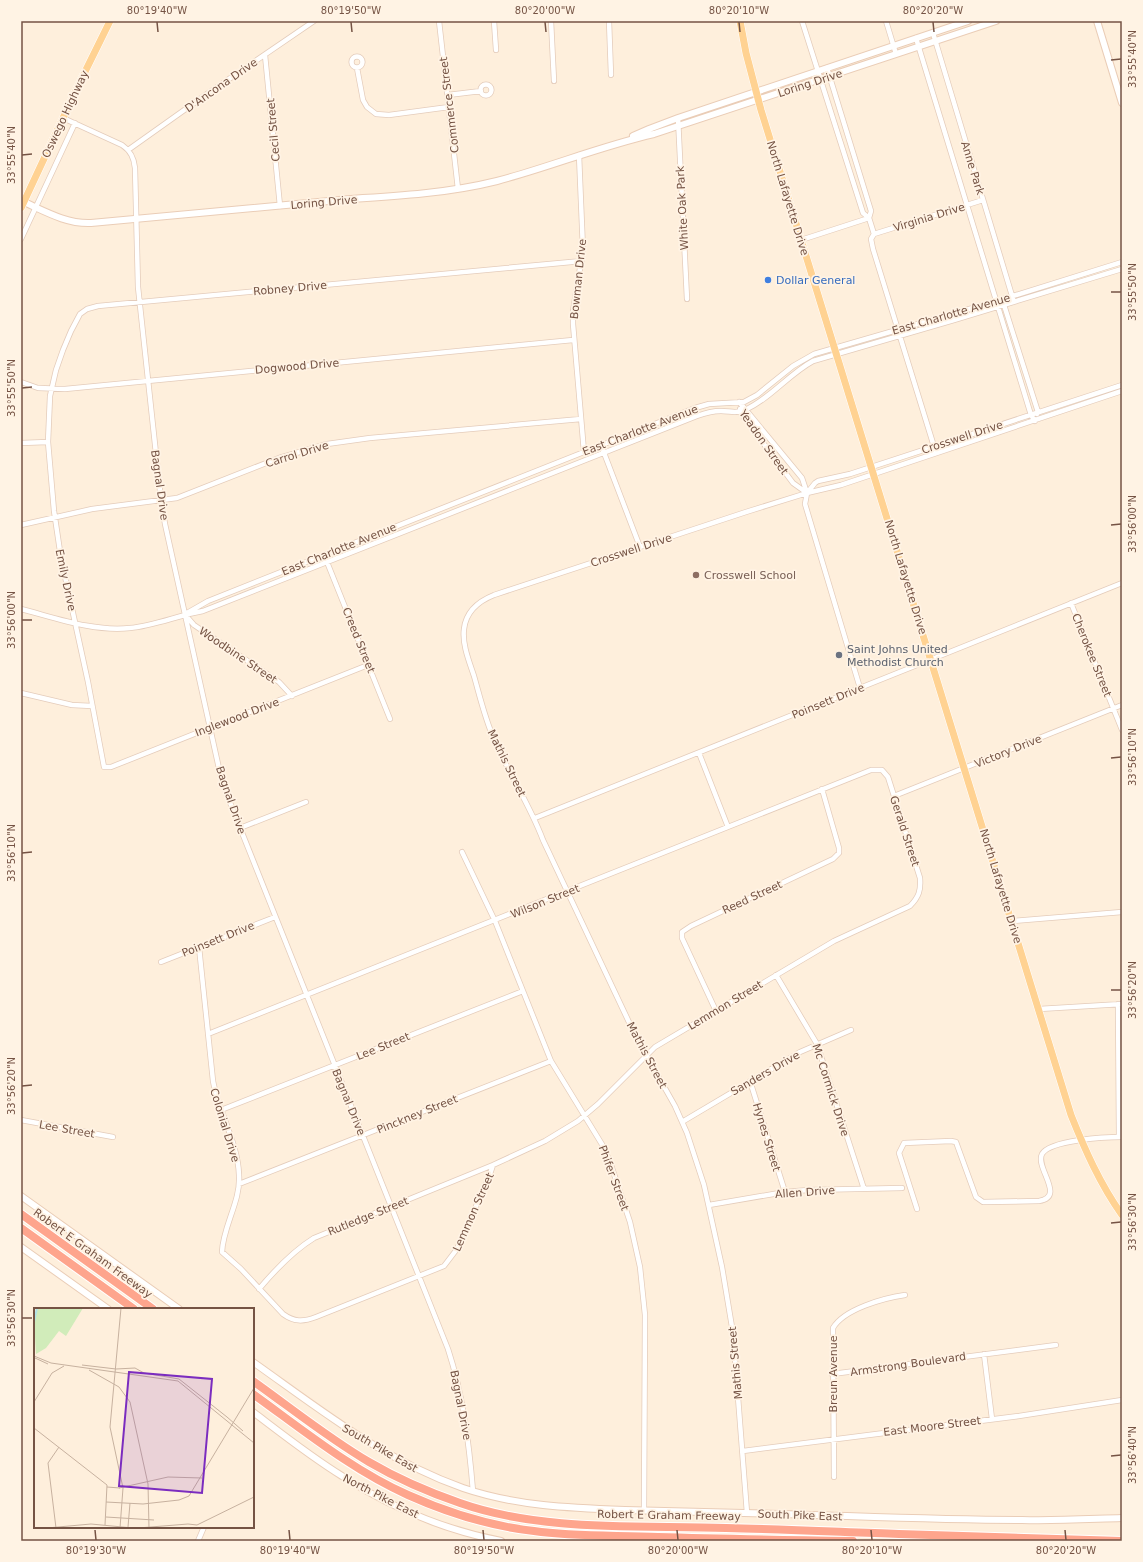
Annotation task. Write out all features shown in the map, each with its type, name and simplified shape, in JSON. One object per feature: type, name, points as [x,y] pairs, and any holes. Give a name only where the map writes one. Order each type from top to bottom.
[{"type":"highway","name":"Robert E Graham Freeway","points":[[21,1214],[152,1308]]},
{"type":"highway","name":"Robert E Graham Freeway","points":[[21,1228],[133,1308]]},
{"type":"highway","name":"Robert E Graham Freeway","points":[[254,1382],[339,1443],[402,1480],[461,1504],[511,1517],[549,1522],[596,1525],[753,1528],[908,1535],[1122,1541]]},
{"type":"highway","name":"Robert E Graham Freeway","points":[[254,1395],[345,1460],[384,1483],[435,1506],[487,1522],[535,1532],[598,1536],[853,1541]]},
{"type":"main road","name":"Oswego Highway","points":[[22,205],[110,21]]},
{"type":"main road","name":"North Lafayette Drive","points":[[740,21],[758,100],[1071,1115],[1100,1182],[1122,1215]]},
{"type":"street","name":"D'Ancona Drive","points":[[128,150],[314,21]]},
{"type":"street","name":"Commerce Street","points":[[439,21],[458,188]]},
{"type":"street","points":[[494,21],[496,50]]},
{"type":"street","points":[[551,21],[554,81]]},
{"type":"street","points":[[609,21],[611,75]]},
{"type":"street","points":[[802,21],[863,213],[869,218],[874,234],[872,236],[871,243],[936,453]]},
{"type":"street","points":[[886,21],[896,54]]},
{"type":"street","name":"Loring Drive","points":[[622,141],[649,128],[968,21]]},
{"type":"street","name":"Loring Drive","points":[[22,205],[36,208],[59,218],[80,224],[391,196],[458,188],[508,178],[622,141],[654,134],[996,21]]},
{"type":"street","points":[[1097,21],[1122,102]]},
{"type":"street","name":"Anne Park","points":[[932,33],[1014,302]]},
{"type":"street","name":"Anne Park","points":[[916,38],[1031,414],[1035,421]]},
{"type":"street","name":"Cecil Street","points":[[265,55],[280,206]]},
{"type":"street","points":[[357,68],[363,100],[367,108],[376,114],[389,115],[449,107]]},
{"type":"street","points":[[827,68],[871,211],[869,218]]},
{"type":"street","points":[[448,96],[481,91]]},
{"type":"street","points":[[63,118],[122,145],[128,150]]},
{"type":"street","name":"White Oak Park","points":[[678,118],[687,299]]},
{"type":"street","name":"Oswego Highway","points":[[21,239],[75,123]]},
{"type":"street","name":"Bagnal Drive","points":[[128,150],[134,158],[135,168],[137,272],[147,380],[161,500],[223,785],[419,1277],[444,1336],[456,1375],[465,1421],[473,1491]]},
{"type":"street","name":"Bowman Drive","points":[[579,155],[583,237],[582,261],[573,311],[573,340],[584,452]]},
{"type":"street","name":"Virginia Drive","points":[[874,234],[983,200]]},
{"type":"street","points":[[801,240],[869,218]]},
{"type":"street","name":"Robney Drive","points":[[51,389],[71,330],[80,314],[87,309],[140,302],[582,261]]},
{"type":"street","name":"East Charlotte Avenue","points":[[21,609],[75,623],[102,628],[128,628],[152,624],[185,614],[209,609],[704,413],[719,411],[740,412],[746,410],[806,365],[836,351],[898,330],[1122,262]]},
{"type":"street","name":"East Charlotte Avenue","points":[[185,614],[208,601],[702,405],[744,402],[757,395],[801,360],[814,354],[836,351],[900,336],[1122,269]]},
{"type":"street","points":[[997,301],[1004,305],[1038,412],[1035,421]]},
{"type":"street","name":"Dogwood Drive","points":[[21,382],[38,388],[51,389],[573,340]]},
{"type":"street","name":"Crosswell Drive","points":[[466,621],[474,607],[484,599],[807,493],[840,485],[873,470],[934,446],[1122,385]]},
{"type":"street","name":"Emily Drive","points":[[51,389],[48,442],[55,517],[61,558],[103,764],[106,768]]},
{"type":"street","name":"Crosswell Drive","points":[[807,493],[815,483],[873,470],[936,453],[1122,391]]},
{"type":"street","name":"Yeadon Street","points":[[739,402],[802,478],[807,493],[805,504],[860,688]]},
{"type":"street","name":"Yeadon Street","points":[[739,402],[740,412],[793,482],[807,493]]},
{"type":"street","name":"Carrol Drive","points":[[21,526],[92,509],[177,498],[279,458],[327,444],[581,419]]},
{"type":"street","points":[[21,443],[48,442]]},
{"type":"street","points":[[601,445],[640,547]]},
{"type":"street","name":"Creed Street","points":[[327,562],[390,719]]},
{"type":"street","name":"Poinsett Drive","points":[[535,818],[1122,583]]},
{"type":"street","name":"Cherokee Street","points":[[1071,604],[1122,730]]},
{"type":"street","name":"Woodbine Street","points":[[185,614],[194,625],[279,682],[292,696]]},
{"type":"street","name":"Mathis Street","points":[[466,621],[464,635],[466,650],[488,725],[517,787],[535,818],[543,840],[636,1037],[682,1122],[694,1152],[709,1205],[734,1333],[747,1513]]},
{"type":"street","name":"Inglewood Drive","points":[[106,768],[368,665]]},
{"type":"street","points":[[21,693],[72,705],[92,706]]},
{"type":"street","name":"Victory Drive","points":[[894,796],[1122,706]]},
{"type":"street","points":[[699,753],[728,827]]},
{"type":"street","name":"Wilson Street","points":[[208,1034],[495,921],[822,789],[871,770],[882,770]]},
{"type":"street","name":"Gerald Street","points":[[882,770],[888,777],[920,878],[920,894]]},
{"type":"street","name":"Reed Street","points":[[716,1011],[682,938],[682,932],[691,926],[833,859],[837,855],[840,848],[822,789]]},
{"type":"street","points":[[240,828],[306,802]]},
{"type":"street","name":"Phifer Street","points":[[462,852],[495,921],[551,1061],[599,1138],[611,1164],[630,1222],[640,1267],[644,1298],[644,1510]]},
{"type":"street","name":"Lemmon Street","points":[[222,1252],[241,1269],[259,1290],[288,1317],[302,1321],[316,1318],[444,1266],[455,1253],[489,1178],[493,1165],[559,1133],[584,1116],[654,1047],[841,937],[910,906],[920,894]]},
{"type":"street","points":[[1012,921],[1122,912]]},
{"type":"street","name":"Poinsett Drive","points":[[162,962],[275,917]]},
{"type":"street","name":"Colonial Drive","points":[[199,948],[213,1081],[232,1141],[239,1171],[239,1184],[222,1252]]},
{"type":"street","name":"Mc Cormick Drive","points":[[776,975],[817,1044],[864,1189]]},
{"type":"street","name":"Lee Street","points":[[221,1110],[523,991]]},
{"type":"street","points":[[916,1209],[899,1153],[904,1143],[956,1142],[976,1197],[983,1202],[1039,1202],[1049,1197],[1051,1190],[1041,1161],[1042,1155],[1046,1150],[1056,1145],[1081,1140],[1121,1137],[1120,1004],[1039,1009]]},
{"type":"street","name":"Sanders Drive","points":[[682,1122],[817,1044],[852,1030]]},
{"type":"street","name":"Pinckney Street","points":[[239,1184],[551,1061]]},
{"type":"street","name":"Hynes Street","points":[[750,1082],[784,1192]]},
{"type":"street","name":"Lee Street","points":[[21,1120],[113,1137]]},
{"type":"street","name":"Rutledge Street","points":[[259,1290],[269,1277],[288,1258],[299,1248],[314,1238],[493,1165]]},
{"type":"street","name":"Allen Drive","points":[[709,1205],[784,1192],[823,1189],[902,1188]]},
{"type":"street","points":[[21,1196],[178,1308]]},
{"type":"street","points":[[21,1247],[107,1308]]},
{"type":"street","name":"Breun Avenue","points":[[834,1477],[832,1331],[839,1320],[874,1303],[886,1299],[905,1296]]},
{"type":"street","name":"Armstrong Boulevard","points":[[832,1374],[1056,1345]]},
{"type":"street","points":[[984,1354],[992,1419]]},
{"type":"street","name":"South Pike East","points":[[254,1363],[342,1426],[380,1450],[421,1472],[473,1491],[494,1497],[535,1505],[594,1509],[1024,1520],[1122,1518]]},
{"type":"street","name":"East Moore Street","points":[[743,1451],[992,1419],[1122,1400]]},
{"type":"street","name":"North Pike East","points":[[254,1413],[332,1470],[377,1496],[437,1523],[470,1534],[501,1541]]},
{"type":"street","points":[[198,1541],[204,1528]]},
{"type":"place","name":"Dollar General","points":[[768,280]]},
{"type":"place","name":"Crosswell School","points":[[696,575]]},
{"type":"place","name":"Saint Johns United Methodist Church","points":[[839,655]]}]
